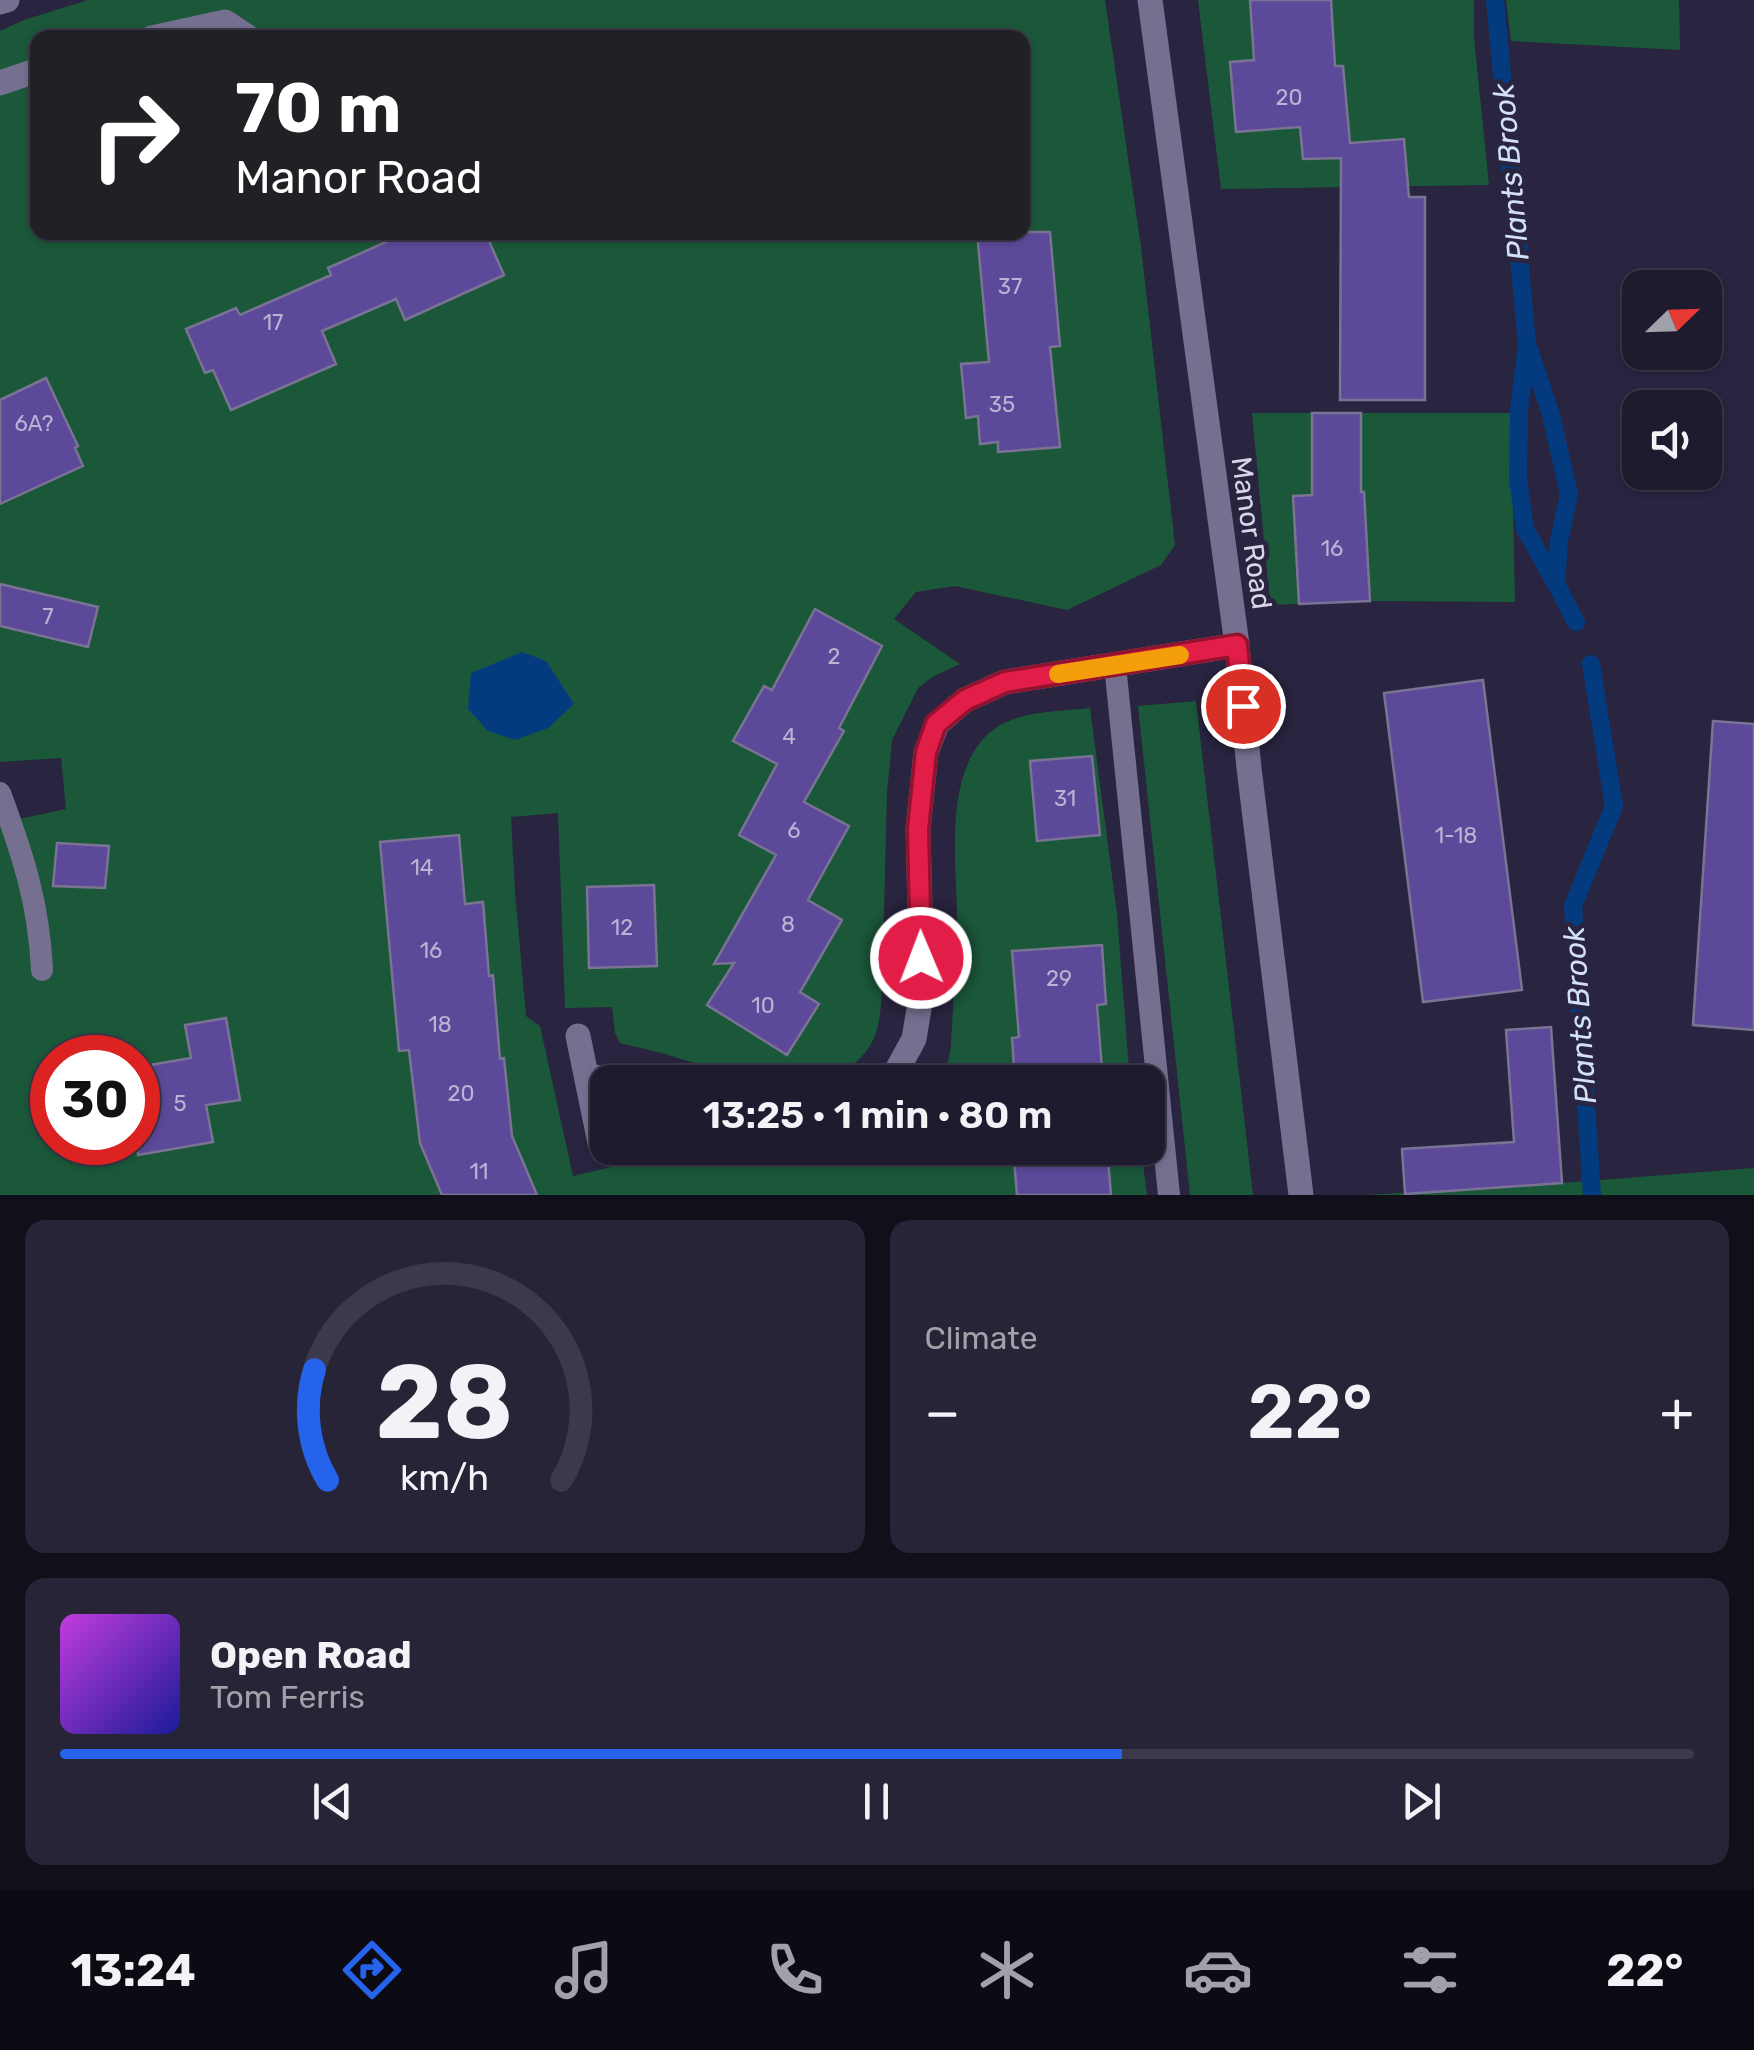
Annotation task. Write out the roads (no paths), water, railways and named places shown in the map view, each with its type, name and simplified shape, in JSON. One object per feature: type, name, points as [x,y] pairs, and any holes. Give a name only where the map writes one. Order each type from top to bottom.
[{"type":"street","points":[[0,2],[8,0]]},
{"type":"street","name":"Manor Road","points":[[1150,0],[1237,645],[1300,1195]]},
{"type":"street","points":[[188,30],[225,22],[237,30]]},
{"type":"street","points":[[0,83],[30,73]]},
{"type":"street","points":[[900,1065],[914,1039],[922,991],[918,829],[926,752],[936,724],[965,700],[1005,682],[1237,645]]},
{"type":"street","points":[[578,1036],[590,1094]]},
{"type":"street","points":[[586,1075],[590,1076]]},
{"type":"lane","points":[[1115,665],[1169,1195]]},
{"type":"lane","points":[[0,793],[23,854],[40,929],[42,970]]},
{"type":"water","points":[[522,652],[546,661],[574,704],[548,728],[515,740],[488,731],[468,709],[471,673]]},
{"type":"waterway","name":"Plants Brook","points":[[1495,0],[1527,344],[1519,409],[1518,480],[1525,529],[1556,584]]},
{"type":"waterway","name":"Plants Brook","points":[[1529,349],[1551,415],[1569,494],[1559,541],[1556,584],[1576,622]]},
{"type":"waterway","name":"Plants Brook","points":[[1591,664],[1614,806],[1573,906],[1592,1195]]}]
